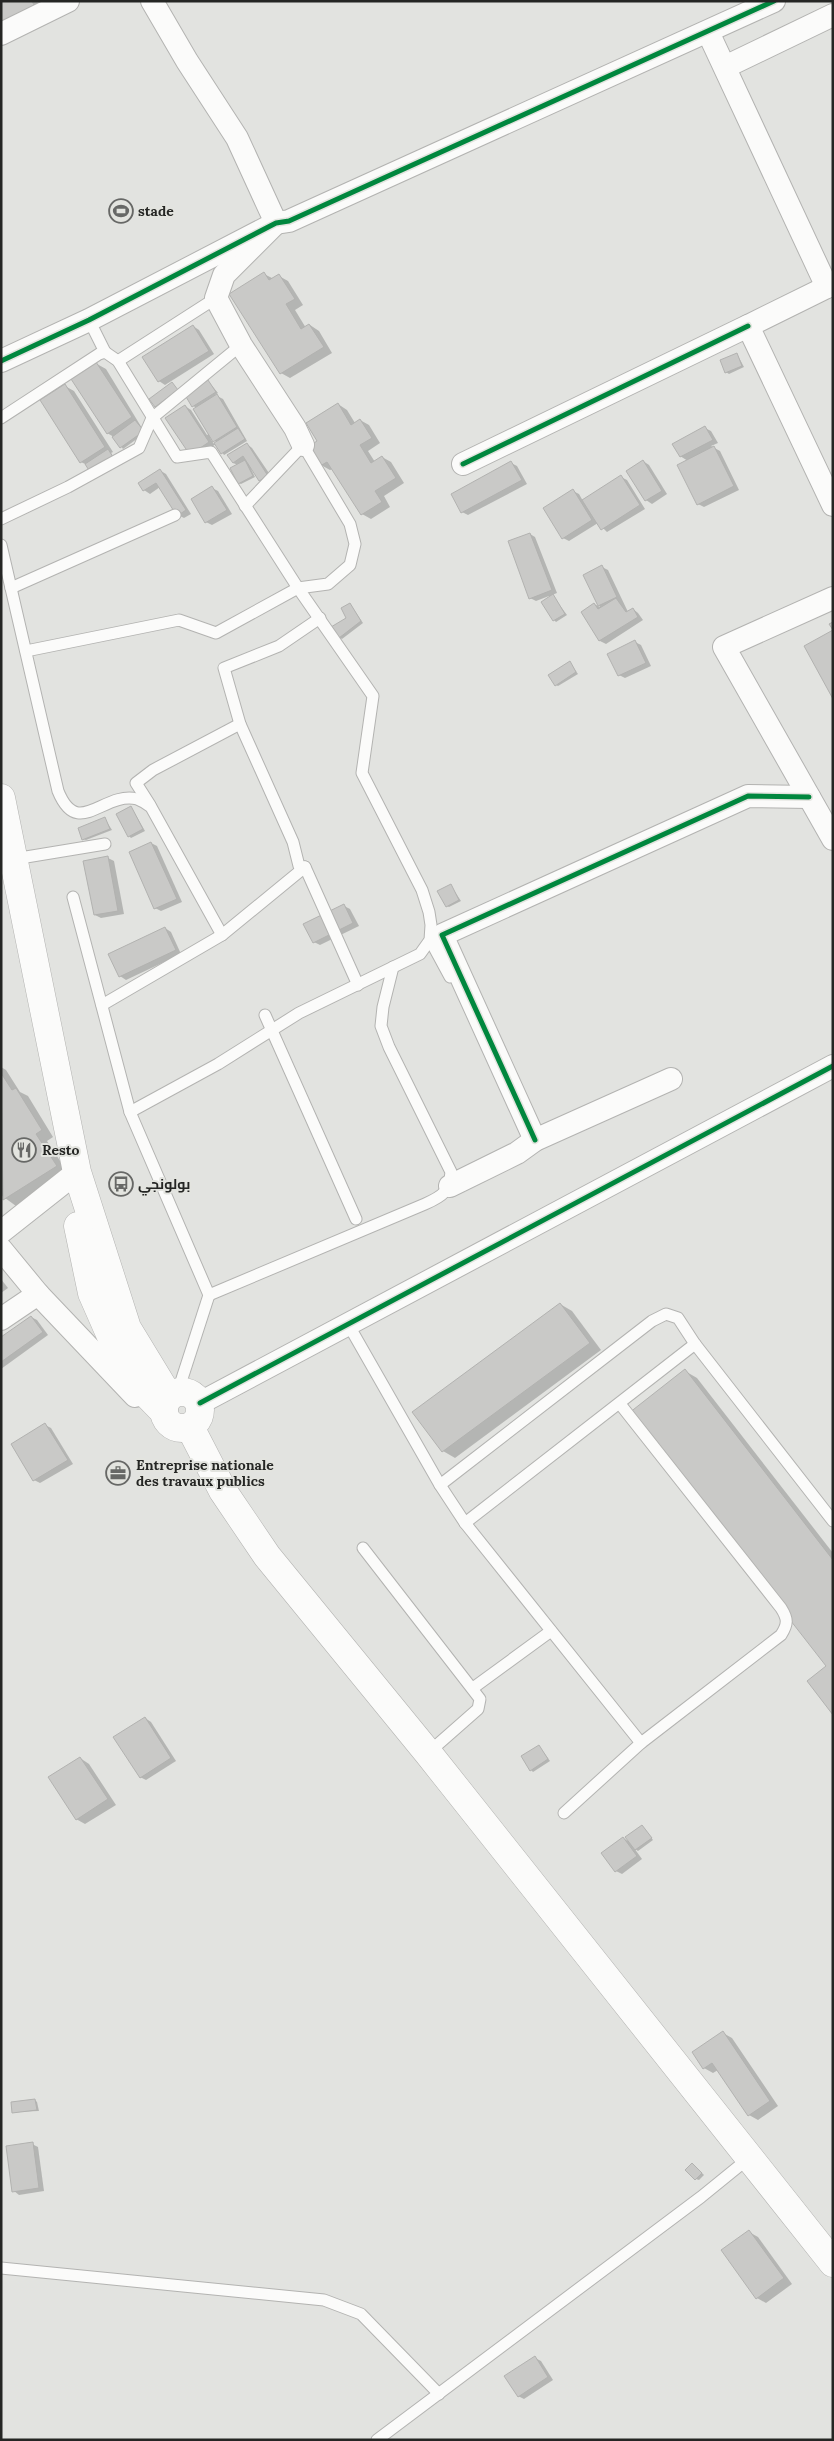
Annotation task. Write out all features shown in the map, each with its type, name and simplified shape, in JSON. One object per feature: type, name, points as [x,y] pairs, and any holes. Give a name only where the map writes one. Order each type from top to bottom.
[{"type":"main road","points":[[1,798],[76,1172],[128,1328],[178,1409],[223,1491],[267,1556],[428,1753],[833,2263]]},
{"type":"street","points":[[1,34],[68,1]]},
{"type":"street","points":[[152,1],[187,61],[236,138],[276,223]]},
{"type":"street","points":[[1,361],[89,320],[276,223],[288,222],[774,1]]},
{"type":"street","points":[[725,67],[833,16]]},
{"type":"street","points":[[463,464],[830,286],[708,32]]},
{"type":"street","points":[[276,223],[224,275],[216,298],[241,345],[295,428],[303,445]]},
{"type":"street","points":[[748,326],[833,505]]},
{"type":"street","points":[[833,598],[724,647],[833,838]]},
{"type":"street","points":[[535,1140],[442,935],[748,796],[809,797]]},
{"type":"street","points":[[1,1249],[38,1294],[129,1392],[178,1409],[348,1324],[833,1066]]},
{"type":"street","points":[[450,1186],[517,1153],[535,1140],[671,1079]]},
{"type":"street","points":[[1,1232],[76,1172]]},
{"type":"street","points":[[1,1320],[38,1294]]},
{"type":"lane","points":[[118,361],[216,298]]},
{"type":"lane","points":[[89,320],[105,352],[118,361],[177,457],[210,452],[298,588],[374,696],[362,773],[422,890],[432,925],[430,940],[420,954],[299,1013],[218,1064],[130,1112]]},
{"type":"lane","points":[[1,519],[68,487],[139,448],[152,418],[241,345]]},
{"type":"lane","points":[[1,418],[99,354],[105,352]]},
{"type":"lane","points":[[26,651],[179,620],[216,634],[298,588],[328,584],[350,565],[355,544],[350,524],[303,445],[245,506]]},
{"type":"lane","points":[[11,588],[175,515]]},
{"type":"lane","points":[[1,545],[58,791],[64,804],[72,812],[81,814],[118,799],[137,799],[151,807]]},
{"type":"lane","points":[[305,867],[299,866],[293,842],[240,724],[224,668],[279,646],[320,618]]},
{"type":"lane","points":[[222,935],[136,783],[153,770],[240,724]]},
{"type":"lane","points":[[14,859],[106,844]]},
{"type":"lane","points":[[102,1005],[222,935],[305,867]]},
{"type":"lane","points":[[305,867],[358,985]]},
{"type":"lane","points":[[73,897],[130,1112],[209,1294],[178,1409]]},
{"type":"lane","points":[[430,940],[535,1140]]},
{"type":"lane","points":[[209,1294],[425,1204],[440,1197],[450,1186],[451,1172],[389,1047],[381,1026],[383,1007],[393,967]]},
{"type":"lane","points":[[265,1015],[356,1219]]},
{"type":"lane","points":[[440,1486],[652,1321],[666,1314],[678,1318],[695,1344],[833,1521]]},
{"type":"lane","points":[[348,1324],[440,1486],[465,1523],[641,1742]]},
{"type":"lane","points":[[465,1523],[695,1344]]},
{"type":"lane","points":[[564,1813],[641,1742],[781,1636],[788,1626],[787,1617],[781,1608],[620,1404]]},
{"type":"lane","points":[[363,1548],[480,1699],[478,1709],[428,1753]]},
{"type":"lane","points":[[473,1688],[552,1631]]},
{"type":"lane","points":[[377,2440],[701,2197],[750,2157]]},
{"type":"lane","points":[[1,2268],[324,2300],[361,2314],[439,2394]]},
{"type":"building","points":[[1,1],[32,1],[35,7],[1,24]]},
{"type":"building","points":[[264,272],[269,280],[279,274],[295,299],[286,304],[301,329],[309,324],[324,347],[280,374],[229,294]]},
{"type":"building","points":[[193,325],[209,351],[158,382],[142,357]]},
{"type":"building","points":[[737,353],[742,366],[725,373],[720,360]]},
{"type":"building","points":[[96,362],[132,417],[107,434],[71,379]]},
{"type":"building","points":[[208,380],[216,392],[192,407],[185,395]]},
{"type":"building","points":[[172,382],[178,390],[155,407],[149,399]]},
{"type":"building","points":[[65,384],[105,447],[80,463],[40,400]]},
{"type":"building","points":[[217,394],[237,427],[213,442],[193,409]]},
{"type":"building","points":[[338,403],[351,425],[360,419],[372,438],[360,445],[371,463],[382,456],[396,478],[375,491],[382,502],[361,515],[327,462],[320,466],[308,447],[317,441],[306,423]]},
{"type":"building","points":[[185,405],[209,442],[190,455],[165,418]]},
{"type":"building","points":[[135,420],[144,431],[120,448],[112,437]]},
{"type":"building","points":[[705,426],[713,440],[680,457],[672,444]]},
{"type":"building","points":[[238,428],[245,439],[221,454],[214,443]]},
{"type":"building","points":[[247,443],[268,476],[259,481],[243,456],[233,463],[227,455]]},
{"type":"building","points":[[714,446],[734,486],[697,505],[677,465]]},
{"type":"building","points":[[108,449],[113,457],[90,472],[85,464]]},
{"type":"building","points":[[245,460],[253,476],[238,484],[230,468]]},
{"type":"building","points":[[643,460],[662,491],[645,501],[626,471]]},
{"type":"building","points":[[511,461],[522,480],[461,513],[451,494]]},
{"type":"building","points":[[160,469],[186,510],[177,516],[156,483],[143,491],[138,483]]},
{"type":"building","points":[[621,475],[640,505],[601,530],[582,500]]},
{"type":"building","points":[[212,486],[227,510],[205,523],[191,499]]},
{"type":"building","points":[[573,489],[592,520],[562,539],[543,508]]},
{"type":"building","points":[[530,533],[552,590],[529,599],[508,541]]},
{"type":"building","points":[[602,565],[617,597],[598,606],[583,575]]},
{"type":"building","points":[[553,594],[565,614],[553,621],[541,602]]},
{"type":"building","points":[[616,598],[626,612],[633,608],[638,617],[599,641],[581,612],[594,603],[598,609]]},
{"type":"building","points":[[350,603],[361,621],[339,638],[331,627],[346,618],[341,608]]},
{"type":"building","points":[[833,622],[833,630],[829,624]]},
{"type":"building","points":[[833,630],[833,699],[804,646]]},
{"type":"building","points":[[635,640],[646,663],[618,676],[607,654]]},
{"type":"building","points":[[570,661],[576,672],[555,686],[548,675]]},
{"type":"building","points":[[131,806],[143,829],[128,837],[116,814]]},
{"type":"building","points":[[105,817],[110,829],[82,840],[78,828]]},
{"type":"building","points":[[151,842],[177,899],[154,909],[129,852]]},
{"type":"building","points":[[108,856],[118,911],[94,915],[83,861]]},
{"type":"building","points":[[451,884],[459,900],[446,907],[437,891]]},
{"type":"building","points":[[344,904],[353,923],[313,943],[303,924]]},
{"type":"building","points":[[165,927],[176,950],[119,977],[108,954]]},
{"type":"building","name":"Resto","points":[[1,1073],[12,1090],[16,1088],[42,1130],[36,1134],[57,1166],[3,1200]]},
{"type":"building","points":[[560,1303],[590,1343],[442,1452],[412,1412]]},
{"type":"building","points":[[31,1316],[43,1332],[1,1362],[1,1337]]},
{"type":"building","points":[[685,1369],[833,1560],[833,1715],[807,1681],[826,1666],[629,1413]]},
{"type":"building","points":[[45,1423],[68,1460],[33,1481],[11,1444]]},
{"type":"building","points":[[145,1717],[171,1758],[140,1778],[113,1737]]},
{"type":"building","points":[[539,1745],[548,1759],[530,1771],[521,1756]]},
{"type":"building","points":[[80,1757],[108,1799],[76,1820],[48,1777]]},
{"type":"building","points":[[642,1825],[652,1838],[635,1850],[625,1837]]},
{"type":"building","points":[[623,1837],[637,1856],[615,1872],[601,1853]]},
{"type":"building","points":[[723,2031],[770,2101],[748,2116],[712,2063],[703,2069],[692,2052]]},
{"type":"building","points":[[35,2099],[37,2110],[12,2113],[11,2102]]},
{"type":"building","points":[[33,2142],[39,2188],[12,2192],[6,2146]]},
{"type":"building","points":[[692,2163],[702,2173],[695,2180],[685,2170]]},
{"type":"building","points":[[749,2230],[784,2278],[756,2299],[721,2250]]},
{"type":"building","points":[[535,2356],[548,2377],[518,2397],[504,2376]]},
{"type":"cycle path","points":[[1,361],[89,320],[276,223],[289,221],[774,1]]},
{"type":"cycle path","points":[[463,464],[748,326]]},
{"type":"cycle path","points":[[535,1140],[442,935],[748,796],[809,797]]},
{"type":"cycle path","points":[[200,1403],[833,1066]]},
{"type":"place","name":"stade","points":[[121,211]]},
{"type":"place","name":"Resto","points":[[24,1150]]},
{"type":"place","name":"بولونجي","points":[[121,1184]]},
{"type":"place","name":"Entreprise nationale des travaux publics","points":[[118,1473]]}]
